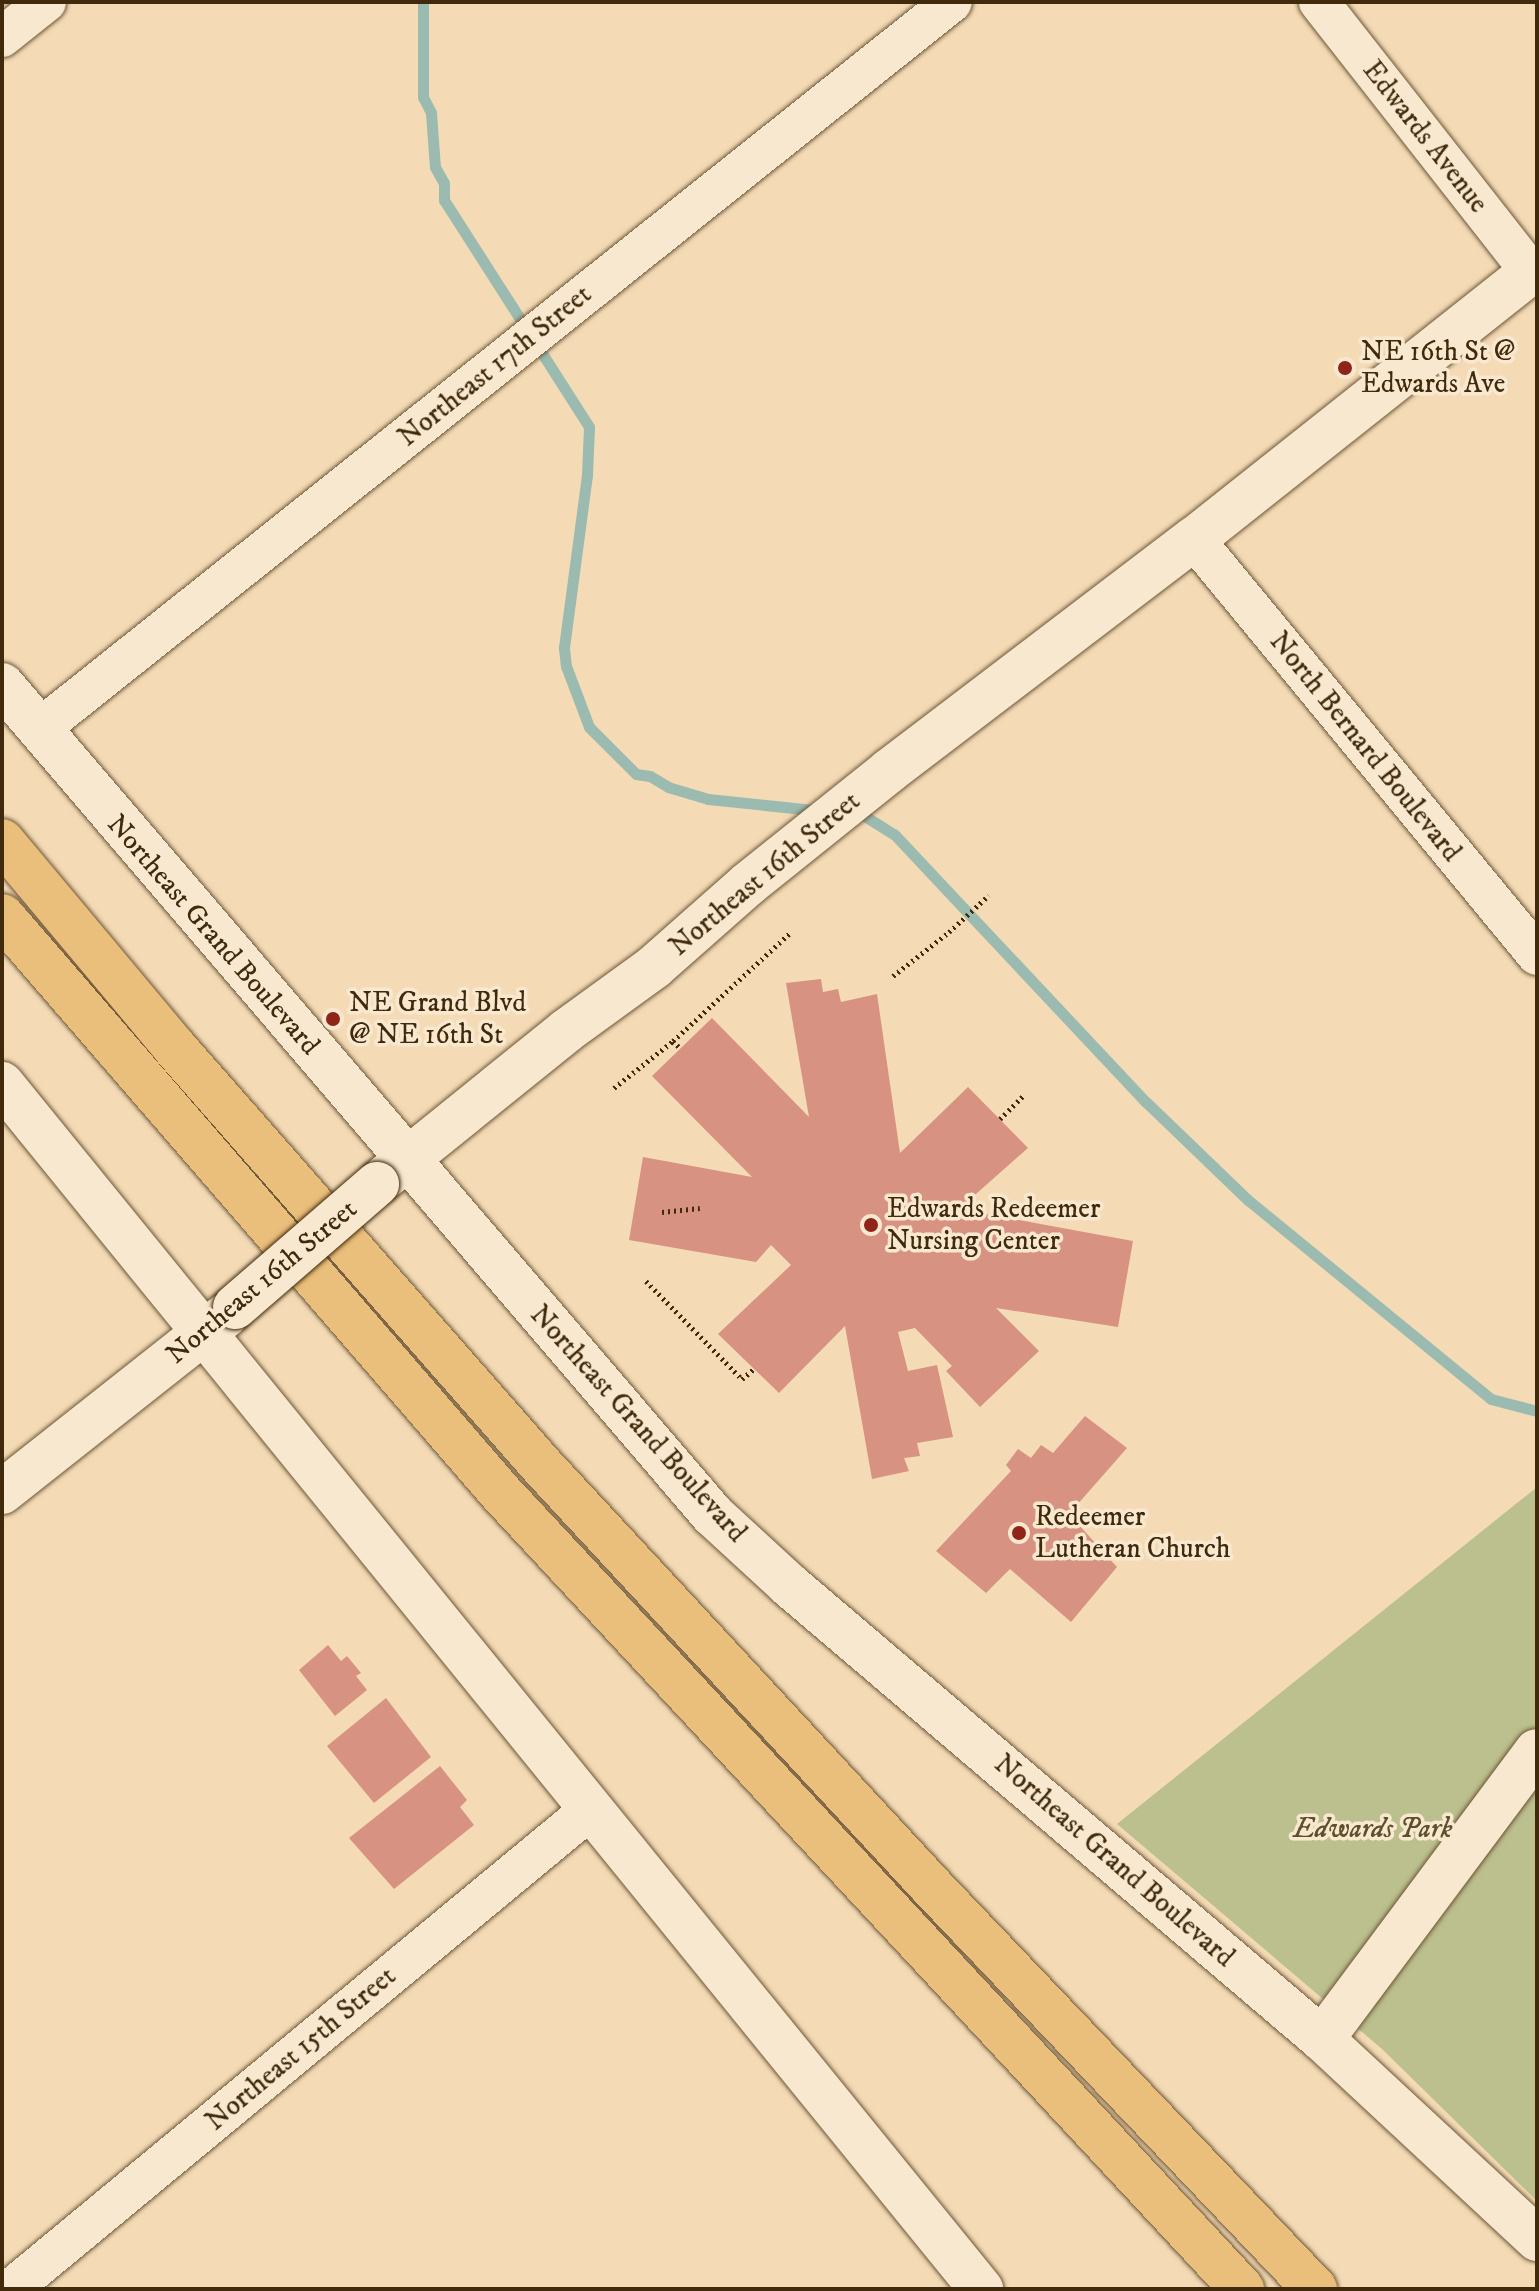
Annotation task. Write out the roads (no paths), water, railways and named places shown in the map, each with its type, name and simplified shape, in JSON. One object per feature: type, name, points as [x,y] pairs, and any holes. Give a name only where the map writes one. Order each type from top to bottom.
[{"type":"highway","points":[[2,841],[175,1048],[542,1466],[931,1886],[1315,2289]]},
{"type":"highway","points":[[2,916],[501,1493],[1242,2289]]},
{"type":"main road","name":"Northeast 16th Street","points":[[2,1492],[220,1320],[392,1172],[566,1031],[654,967],[748,884],[889,771],[1194,539],[1534,270]]},
{"type":"main road","name":"Northeast Grand Boulevard","points":[[2,685],[392,1172],[713,1515],[810,1603],[1322,2039],[1537,2239]]},
{"type":"main road","points":[[2,1084],[220,1320],[591,1809],[981,2289]]},
{"type":"main road","points":[[1322,2039],[1537,1751]]},
{"type":"street","points":[[2,37],[46,2]]},
{"type":"street","name":"Northeast 17th Street","points":[[38,730],[952,2]]},
{"type":"street","name":"Edwards Avenue","points":[[1319,2],[1534,270]]},
{"type":"street","name":"North Bernard Boulevard","points":[[1194,539],[1537,954]]},
{"type":"street","name":"Northeast 15th Street","points":[[11,2289],[591,1809]]},
{"type":"waterway","points":[[423,2],[423,97],[431,113],[435,167],[444,183],[444,200],[589,427],[587,475],[564,648],[566,666],[589,727],[636,774],[650,776],[668,787],[708,799],[822,811]]},
{"type":"waterway","points":[[855,814],[863,815],[894,834],[1146,1102],[1248,1200],[1491,1399],[1537,1411]]},
{"type":"place","name":"NE 16th St @ Edwards Ave","points":[[1345,368]]},
{"type":"place","name":"NE Grand Blvd @ NE 16th St","points":[[333,1019]]},
{"type":"place","name":"Edwards Redeemer Nursing Center","points":[[871,1225]]},
{"type":"place","name":"Redeemer Lutheran Church","points":[[1019,1533]]},
{"type":"park label","name":"Edwards Park","points":[[1373,1829]]}]
